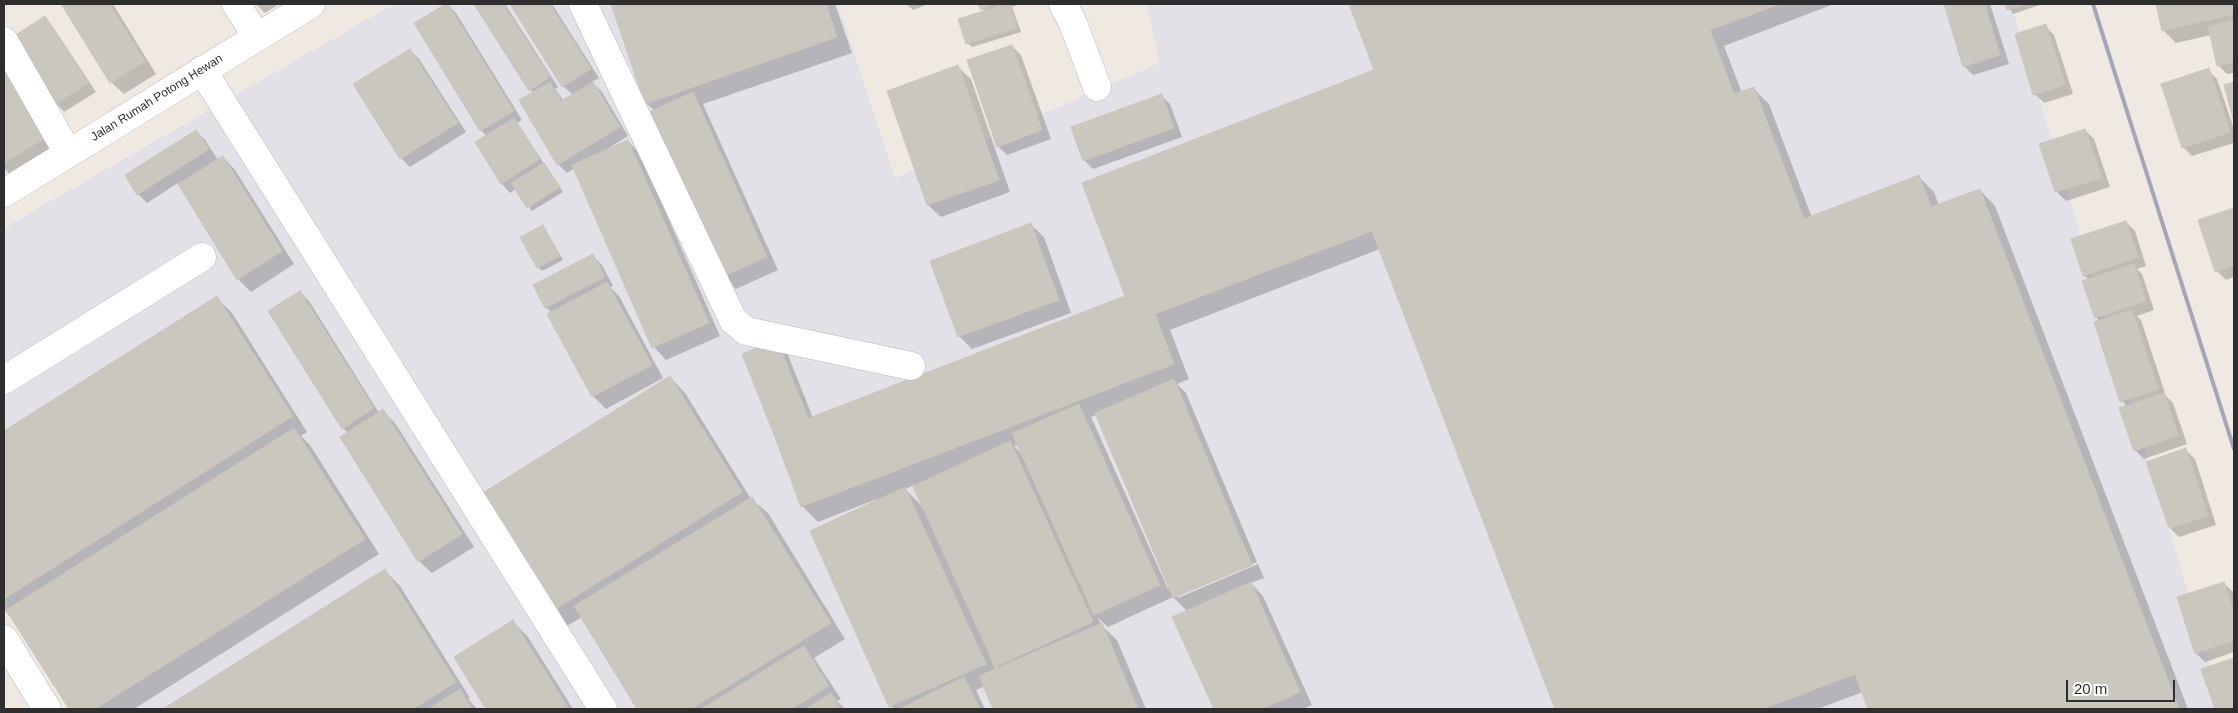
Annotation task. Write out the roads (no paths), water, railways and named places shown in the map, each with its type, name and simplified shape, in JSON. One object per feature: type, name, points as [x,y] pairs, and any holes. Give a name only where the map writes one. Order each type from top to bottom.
[{"type":"street","points":[[236,4],[256,37]]},
{"type":"street","name":"Jalan Rumah Potong Hewan","points":[[4,193],[311,4]]},
{"type":"street","points":[[583,4],[733,320],[746,331],[911,366]]},
{"type":"street","points":[[1063,4],[1073,23],[1097,87]]},
{"type":"street","points":[[4,41],[68,153]]},
{"type":"street","points":[[202,70],[603,709]]},
{"type":"street","points":[[4,380],[202,257]]},
{"type":"street","points":[[4,639],[47,709]]},
{"type":"railway","points":[[2093,4],[2234,449]]}]
